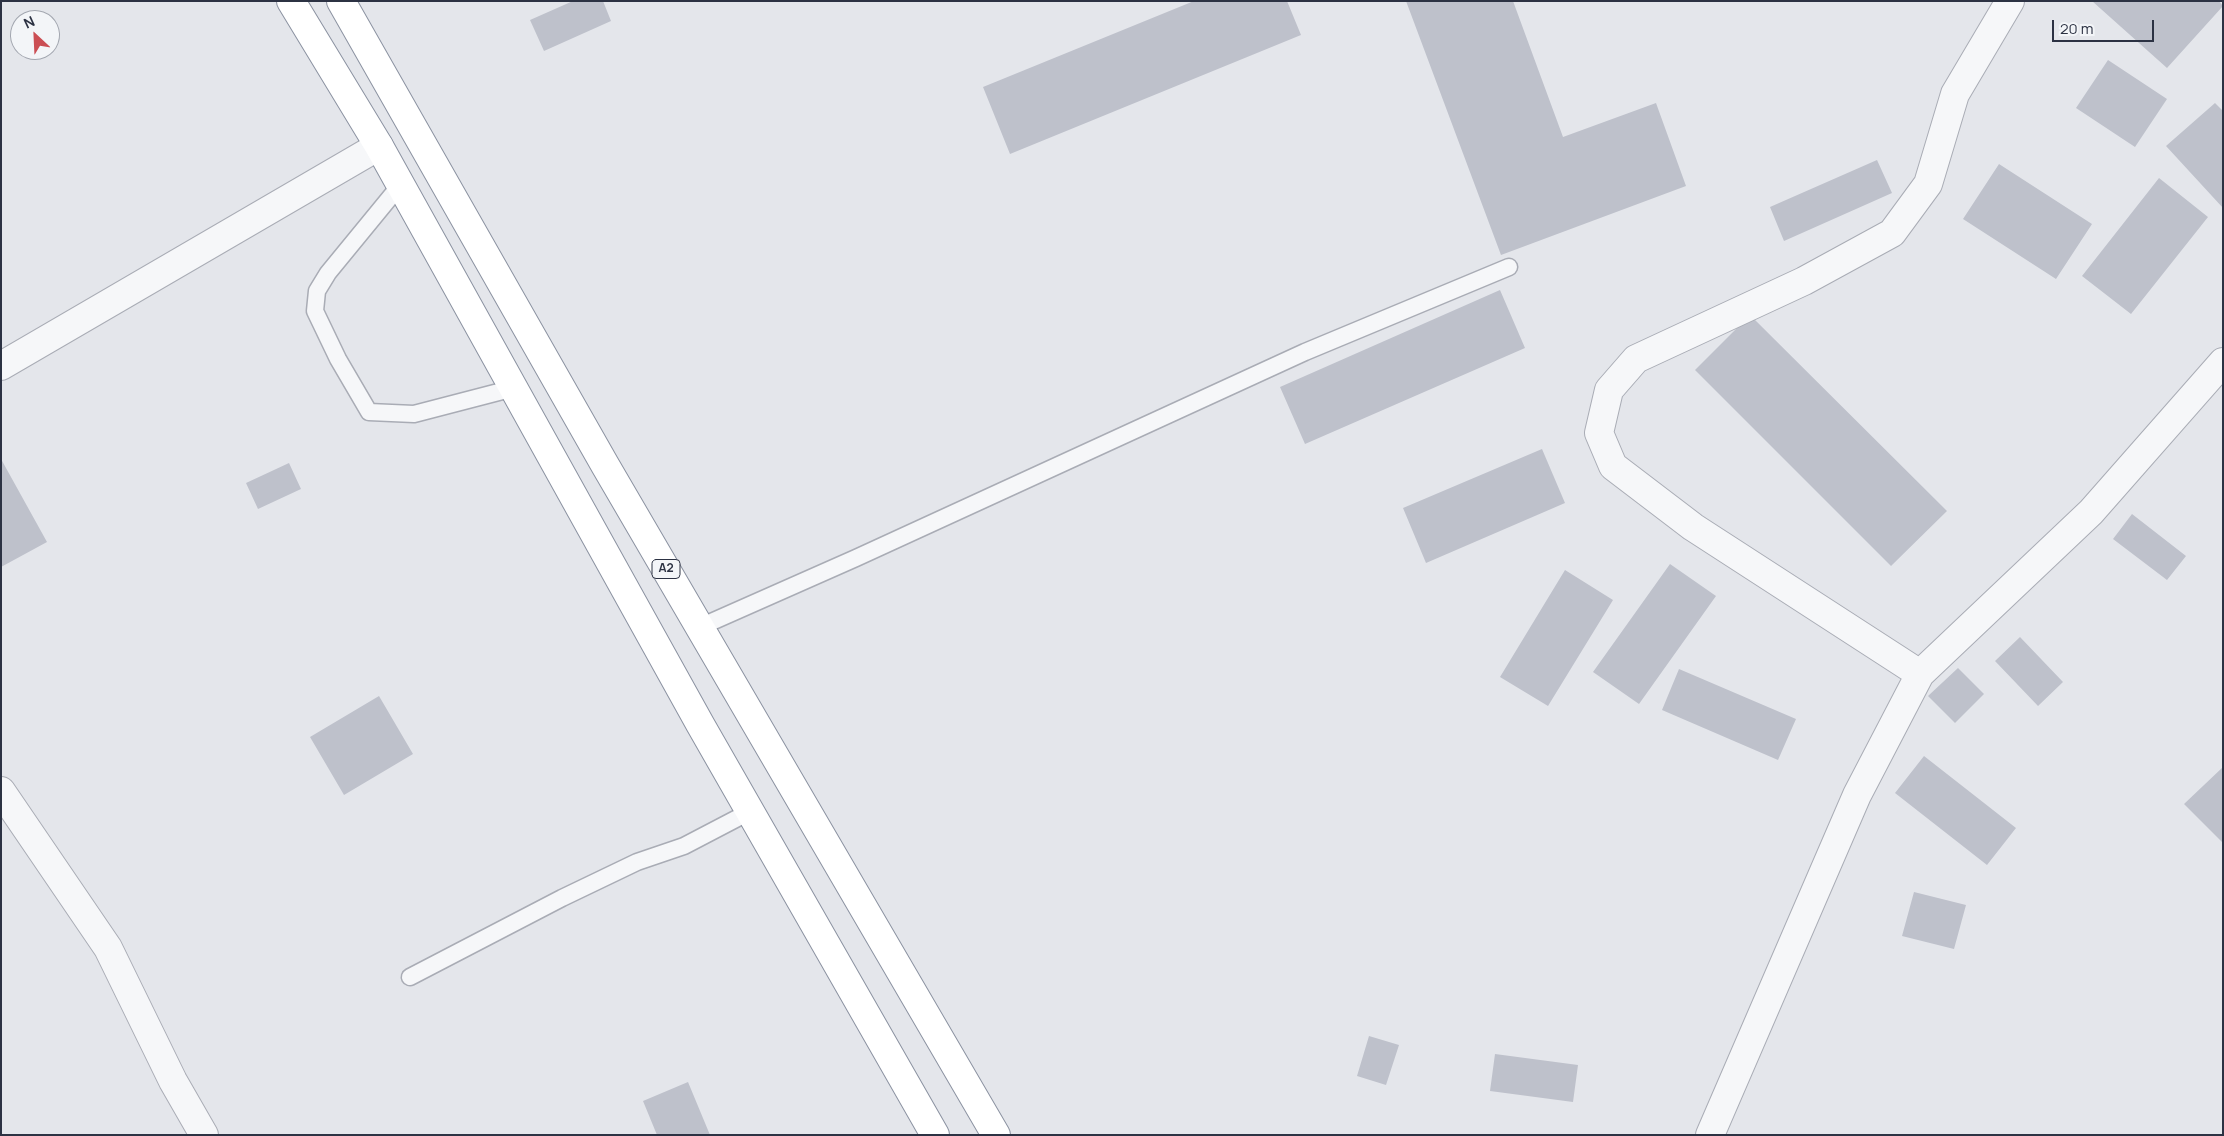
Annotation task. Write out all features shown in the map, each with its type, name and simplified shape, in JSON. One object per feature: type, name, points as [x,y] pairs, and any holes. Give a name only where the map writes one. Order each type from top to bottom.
[{"type":"highway","points":[[291,1],[401,184],[751,811],[935,1135]]},
{"type":"highway","name":"A2","points":[[341,1],[600,456],[996,1135]]},
{"type":"street","points":[[1920,674],[1693,527],[1613,466],[1599,433],[1609,390],[1636,359],[1804,281],[1892,233],[1928,184],[1955,94],[2010,1]]},
{"type":"street","points":[[1,366],[379,146]]},
{"type":"street","points":[[1710,1135],[1857,795],[1920,674],[2091,512],[2223,362]]},
{"type":"street","points":[[1,791],[108,948],[173,1081],[204,1135]]},
{"type":"lane","points":[[401,184],[328,273],[317,291],[315,311],[338,359],[369,412],[414,414],[514,388]]},
{"type":"lane","points":[[700,627],[856,558],[1305,352],[1509,267]]},
{"type":"lane","points":[[410,977],[562,898],[637,862],[684,846],[751,811]]},
{"type":"building","points":[[573,1],[603,1],[611,21],[544,51],[530,20]]},
{"type":"building","points":[[1194,1],[1287,1],[1301,35],[1010,154],[983,87]]},
{"type":"building","points":[[1406,1],[1513,1],[1563,137],[1656,103],[1686,186],[1501,255]]},
{"type":"building","points":[[2092,1],[2219,1],[2223,6],[2167,68]]},
{"type":"building","points":[[2108,60],[2167,99],[2135,147],[2076,108]]},
{"type":"building","points":[[2215,103],[2223,111],[2223,208],[2166,146]]},
{"type":"building","points":[[1877,160],[1892,193],[1784,241],[1770,207]]},
{"type":"building","points":[[1999,164],[2092,224],[2056,279],[1963,219]]},
{"type":"building","points":[[2159,178],[2208,217],[2131,314],[2082,276]]},
{"type":"building","points":[[1500,290],[1525,348],[1305,444],[1280,387]]},
{"type":"building","points":[[1750,315],[1947,511],[1891,566],[1695,370]]},
{"type":"building","points":[[1542,449],[1565,503],[1426,563],[1403,508]]},
{"type":"building","points":[[1,459],[47,542],[1,567]]},
{"type":"building","points":[[289,463],[301,489],[258,509],[246,483]]},
{"type":"building","points":[[2132,514],[2186,556],[2167,580],[2113,539]]},
{"type":"building","points":[[1670,564],[1716,596],[1639,704],[1593,672]]},
{"type":"building","points":[[1565,570],[1613,600],[1548,706],[1500,677]]},
{"type":"building","points":[[2020,637],[2063,682],[2038,706],[1995,661]]},
{"type":"building","points":[[1958,668],[1984,694],[1955,723],[1928,696]]},
{"type":"building","points":[[1679,669],[1796,719],[1778,760],[1662,710]]},
{"type":"building","points":[[379,696],[413,754],[344,795],[310,737]]},
{"type":"building","points":[[1924,756],[2016,828],[1987,865],[1895,793]]},
{"type":"building","points":[[2223,767],[2223,843],[2184,804]]},
{"type":"building","points":[[1914,892],[1966,905],[1954,949],[1902,936]]},
{"type":"building","points":[[1369,1036],[1399,1045],[1386,1085],[1357,1076]]},
{"type":"building","points":[[1495,1054],[1578,1065],[1573,1102],[1490,1091]]},
{"type":"building","points":[[688,1082],[710,1135],[657,1135],[643,1101]]}]
